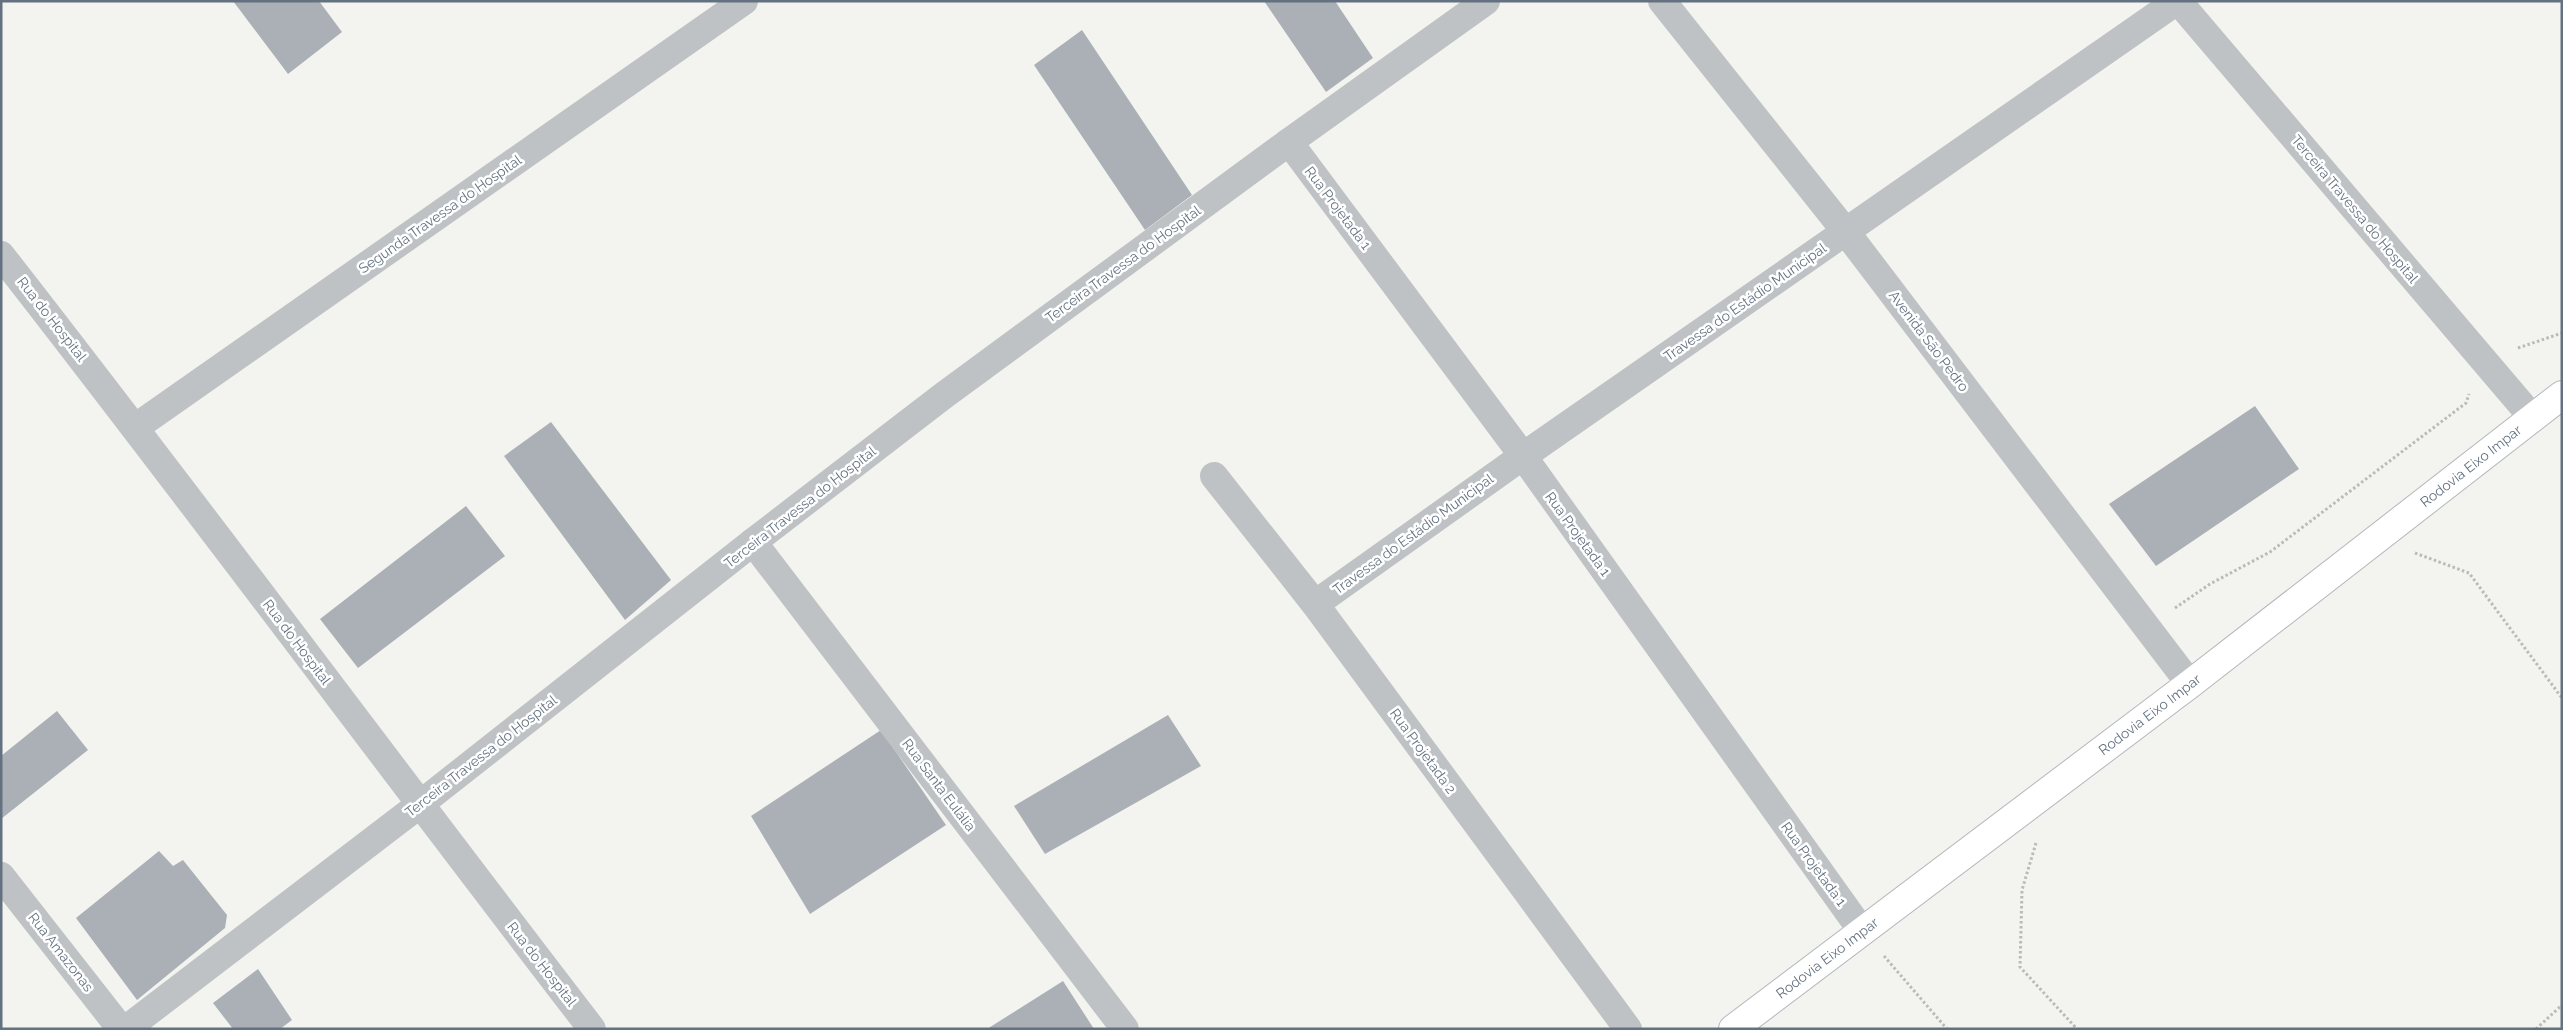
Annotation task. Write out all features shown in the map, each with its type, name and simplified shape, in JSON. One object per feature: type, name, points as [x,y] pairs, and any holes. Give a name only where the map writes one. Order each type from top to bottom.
[{"type":"street","name":"Segunda Travessa do Hospital","points":[[136,428],[744,1]]},
{"type":"street","name":"Terceira Travessa do Hospital","points":[[126,1029],[419,805],[753,542],[943,396],[1289,142],[1486,1]]},
{"type":"street","name":"Avenida São Pedro","points":[[1662,1],[1846,232],[2190,684]]},
{"type":"street","name":"Terceira Travessa do Hospital","points":[[2177,1],[2532,417]]},
{"type":"street","name":"Travessa do Estádio Municipal","points":[[1315,604],[1522,456],[2177,1]]},
{"type":"street","name":"Rua Projetada 1","points":[[1289,142],[1522,456],[1862,931]]},
{"type":"street","name":"Rua do Hospital","points":[[1,255],[136,428],[419,805],[592,1029]]},
{"type":"street","name":"Rodovia Eixo Impar","points":[[1734,1029],[2190,684],[2562,395]]},
{"type":"street","name":"Rua Projetada 2","points":[[1214,476],[1315,604],[1628,1029]]},
{"type":"street","name":"Rua Santa Eulália","points":[[753,542],[1125,1029]]},
{"type":"street","name":"Rua Amazonas","points":[[1,876],[121,1029]]},
{"type":"path","points":[[2148,627],[2210,584],[2270,552],[2466,403],[2482,358],[2530,345],[2562,333]]},
{"type":"path","points":[[2377,538],[2469,573],[2562,698]]},
{"type":"path","points":[[2051,788],[2022,890],[2020,967],[2077,1029]]},
{"type":"path","points":[[1862,931],[1948,1029]]},
{"type":"path","points":[[2536,1029],[2562,1005]]},
{"type":"building","points":[[233,1],[319,1],[342,32],[288,74]]},
{"type":"building","points":[[1264,1],[1335,1],[1373,58],[1326,92]]},
{"type":"building","points":[[1082,30],[1192,195],[1145,230],[1034,65]]},
{"type":"building","points":[[2255,406],[2299,469],[2156,566],[2109,504]]},
{"type":"building","points":[[551,422],[671,580],[625,620],[504,456]]},
{"type":"building","points":[[466,506],[505,556],[358,668],[320,619]]},
{"type":"building","points":[[57,711],[88,750],[1,819],[1,756]]},
{"type":"building","points":[[1168,715],[1201,766],[1045,854],[1014,806]]},
{"type":"building","points":[[881,730],[946,825],[810,914],[751,816]]},
{"type":"building","points":[[159,851],[173,866],[183,860],[227,915],[225,928],[137,1000],[76,918]]},
{"type":"building","points":[[258,969],[292,1020],[280,1029],[233,1029],[213,1003]]},
{"type":"building","points":[[1063,981],[1094,1029],[987,1029]]}]
